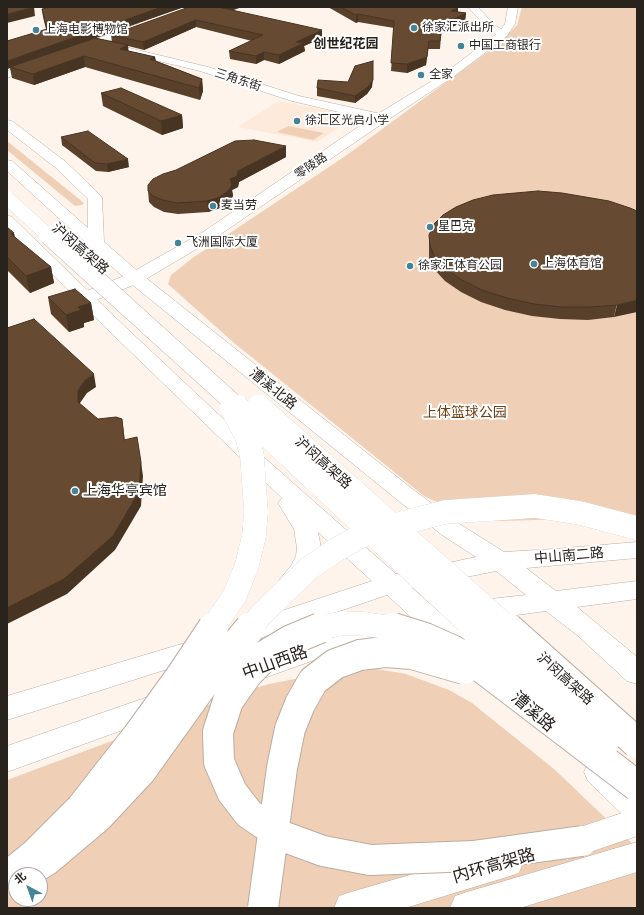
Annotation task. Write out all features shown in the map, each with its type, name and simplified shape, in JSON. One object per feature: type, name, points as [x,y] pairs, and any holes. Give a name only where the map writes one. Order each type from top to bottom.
[{"type":"main road","name":"零陵路","points":[[85,298],[135,278],[209,235],[381,118],[449,75],[503,34],[510,24],[512,12]]},
{"type":"main road","points":[[7,124],[61,165],[94,198],[96,243]]},
{"type":"main road","name":"漕溪北路","points":[[7,164],[135,278],[403,493],[450,529],[500,561],[550,601]]},
{"type":"main road","name":"沪闵高架路","points":[[7,184],[279,423],[637,743]]},
{"type":"main road","points":[[7,198],[219,389],[481,635],[637,776]]},
{"type":"main road","points":[[7,220],[85,298],[259,465],[428,617]]},
{"type":"main road","points":[[7,878],[35,854],[81,808],[139,734],[181,676],[235,595],[247,565],[254,536],[256,512],[255,481],[252,456],[246,436],[237,415],[219,389]]},
{"type":"main road","points":[[224,641],[247,624],[285,589],[300,571],[308,556],[309,538],[300,518],[282,492],[259,465]]},
{"type":"main road","points":[[36,867],[47,860],[98,817],[142,771],[204,683],[262,614],[308,569],[336,550],[368,532],[445,512],[535,506],[580,513],[637,528]]},
{"type":"main road","name":"中山南二路","points":[[500,561],[554,558],[637,550]]},
{"type":"main road","points":[[7,708],[224,641],[391,584],[500,561]]},
{"type":"main road","points":[[550,601],[637,590]]},
{"type":"main road","points":[[550,601],[586,628],[637,673]]},
{"type":"main road","name":"中山西路","points":[[7,759],[373,628],[428,617],[550,601]]},
{"type":"main road","name":"漕溪路","points":[[428,617],[564,739],[637,808]]},
{"type":"main road","points":[[582,841],[472,856],[370,860],[322,851],[282,836],[249,814],[232,792],[219,762],[218,732],[228,701],[247,674],[266,655],[291,640],[317,629],[343,623],[366,624],[397,629],[440,645],[484,669],[535,710],[637,786]]},
{"type":"main road","points":[[263,908],[282,768],[290,729],[300,704],[314,681],[335,664],[366,654],[385,652],[412,654],[437,660],[468,671],[502,688],[535,710]]},
{"type":"main road","name":"内环高架路","points":[[351,908],[582,841],[637,822]]},
{"type":"main road","points":[[467,908],[637,856]]},
{"type":"street","points":[[473,7],[492,27],[503,34]]},
{"type":"street","points":[[482,15],[495,16],[512,12]]},
{"type":"street","points":[[65,54],[148,24]]},
{"type":"street","name":"三角东街","points":[[94,43],[180,62],[296,99],[381,118]]},
{"type":"street","points":[[7,75],[51,59]]},
{"type":"shaded area","name":"徐汇区光启小学","points":[[278,101],[356,116],[317,142],[238,127]]},
{"type":"green space","name":"徐家汇体育公园","points":[[522,7],[637,7],[637,517],[501,521],[467,516],[424,496],[233,342],[168,284],[171,275],[194,257],[344,157],[497,45],[517,25]]},
{"type":"green space","points":[[288,126],[324,133],[313,140],[277,132]]},
{"type":"green space","points":[[7,141],[84,203],[82,205],[75,206],[7,150]]},
{"type":"green space","points":[[352,668],[377,669],[406,674],[449,690],[472,703],[554,769],[637,848],[637,908],[7,908],[7,780],[246,691],[269,684]]},
{"type":"building","points":[[7,7],[34,7],[7,14]]},
{"type":"building","points":[[51,7],[162,7],[7,61],[7,41],[47,29],[42,9]]},
{"type":"building","points":[[189,7],[218,7],[322,30],[296,42],[304,43],[279,55],[264,52],[256,56],[229,51],[263,35],[196,20],[143,42],[111,35]]},
{"type":"building","points":[[341,7],[451,7],[458,8],[451,11],[466,13],[442,25],[440,41],[429,41],[427,57],[407,64],[391,63],[394,21],[358,14],[356,15]]},
{"type":"building","points":[[95,38],[128,45],[120,49],[155,57],[150,59],[202,79],[199,88],[84,56],[33,74],[10,67]]},
{"type":"building","points":[[373,61],[373,80],[368,87],[355,96],[317,88],[318,80],[348,82],[355,66]]},
{"type":"building","points":[[121,88],[182,115],[161,121],[101,93]]},
{"type":"building","points":[[88,131],[128,159],[107,164],[95,163],[61,137]]},
{"type":"building","points":[[254,140],[286,146],[238,171],[237,176],[230,179],[232,185],[228,191],[220,197],[207,201],[177,203],[153,196],[148,191],[148,185],[153,179],[163,174],[176,170],[235,141]]},
{"type":"building","name":"上海体育馆","points":[[538,191],[562,193],[609,201],[637,211],[637,300],[617,305],[590,307],[562,307],[534,304],[507,298],[482,290],[462,280],[446,269],[435,258],[430,246],[429,235],[434,224],[443,215],[456,207],[473,200],[493,195]]},
{"type":"building","points":[[7,227],[14,233],[11,234],[51,267],[26,276],[7,257]]},
{"type":"building","points":[[75,289],[91,303],[78,307],[81,310],[66,315],[48,297]]},
{"type":"building","name":"上海华亭宾馆","points":[[34,319],[94,374],[85,380],[78,390],[78,402],[98,419],[116,417],[122,419],[124,440],[137,437],[141,462],[139,492],[113,536],[64,579],[7,608],[7,328]]},
{"type":"place","name":"徐家汇派出所","points":[[414,28]]},
{"type":"place","name":"上海电影博物馆","points":[[36,30]]},
{"type":"place","name":"中国工商银行","points":[[461,46]]},
{"type":"place","name":"全家","points":[[421,75]]},
{"type":"place","name":"徐汇区光启小学","points":[[297,121]]},
{"type":"place","name":"麦当劳","points":[[213,206]]},
{"type":"place","name":"星巴克","points":[[430,227]]},
{"type":"place","name":"飞洲国际大厦","points":[[178,243]]},
{"type":"place","name":"上海体育馆","points":[[534,264]]},
{"type":"place","name":"徐家汇体育公园","points":[[410,266]]},
{"type":"place","name":"上海华亭宾馆","points":[[75,491]]},
{"type":"district","name":"创世纪花园","points":[[346,44]]},
{"type":"park label","name":"上体篮球公园","points":[[465,413]]}]
